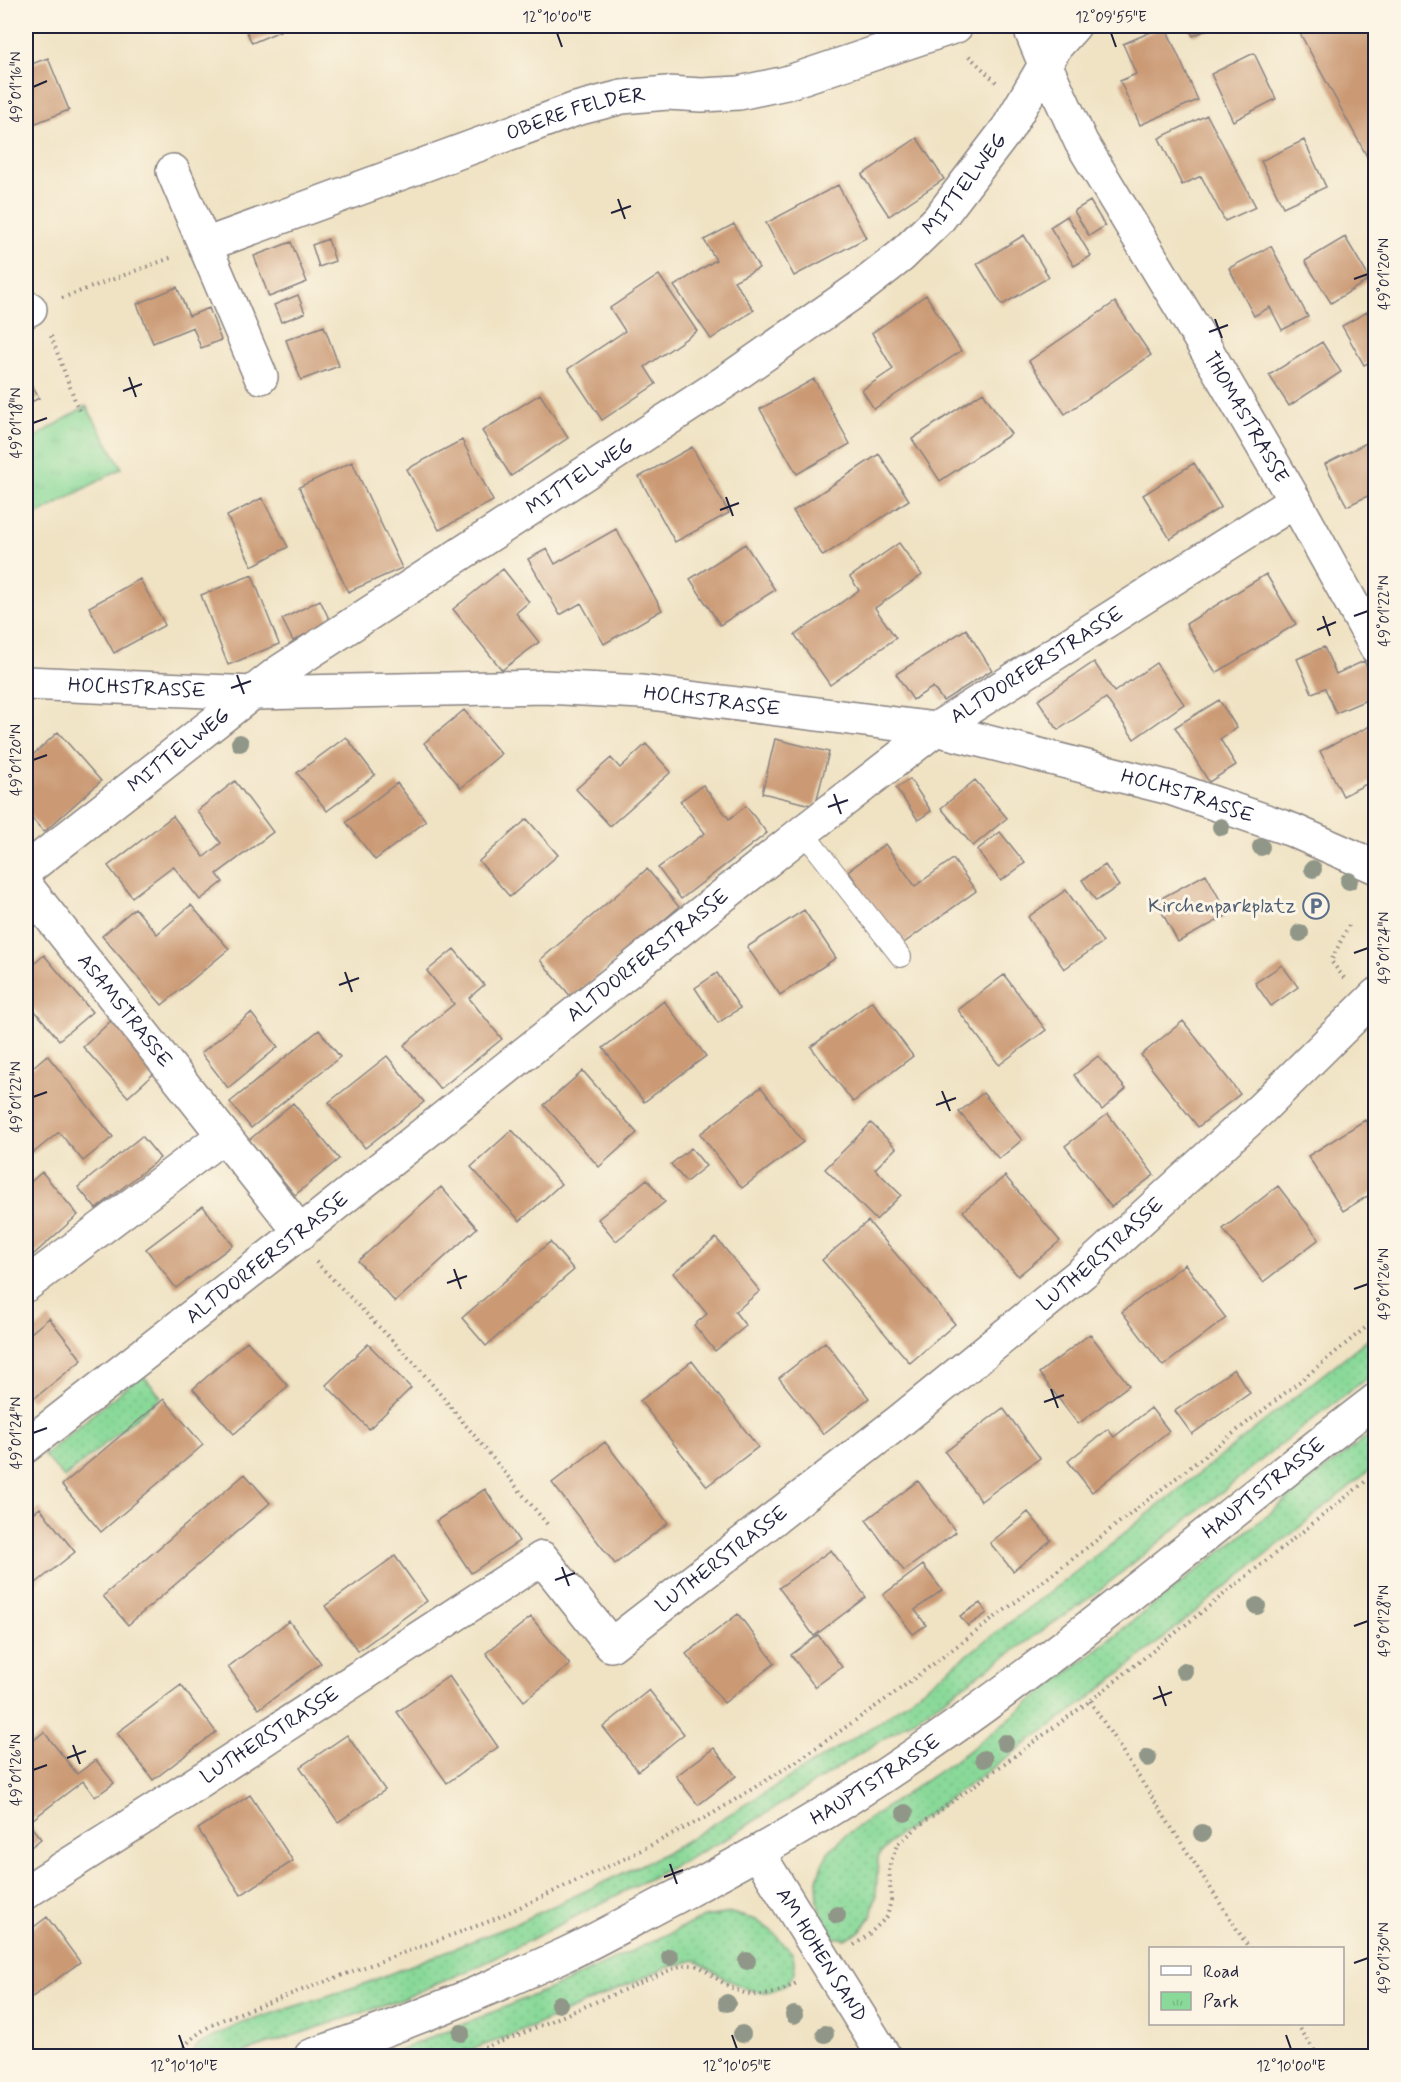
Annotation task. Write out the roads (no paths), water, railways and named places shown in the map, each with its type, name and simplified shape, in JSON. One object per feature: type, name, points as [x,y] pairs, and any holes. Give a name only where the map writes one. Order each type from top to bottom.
[{"type":"street","points":[[1029,26],[1045,64]]},
{"type":"street","name":"MITTELWEG","points":[[26,870],[287,667],[725,382],[864,285],[901,256],[938,220],[1008,128],[1056,46],[1074,26]]},
{"type":"street","name":"OBERE FELDER","points":[[205,245],[576,110],[622,97],[667,93],[702,95],[739,93],[786,83],[949,28]]},
{"type":"street","name":"THOMASTRASSE","points":[[1045,64],[1081,142],[1196,332],[1376,647]]},
{"type":"street","points":[[173,171],[261,377]]},
{"type":"street","name":"ALTDORFERSTRASSE","points":[[26,1446],[297,1236],[803,832],[936,729],[1294,501]]},
{"type":"street","name":"HOCHSTRASSE","points":[[26,683],[252,693],[543,687],[642,692],[936,729],[1170,788],[1292,830],[1376,867]]},
{"type":"street","name":"ASAMSTRASSE","points":[[26,886],[223,1136],[297,1236]]},
{"type":"street","name":"LUTHERSTRASSE","points":[[26,1892],[156,1810],[542,1558],[611,1645],[901,1420],[1083,1272],[1262,1108],[1370,1001]]},
{"type":"street","points":[[26,1285],[223,1136]]},
{"type":"street","name":"HAUPTSTRASSE","points":[[311,2056],[385,2031],[565,1955],[758,1853],[894,1769],[972,1714],[1376,1400]]},
{"type":"street","name":"AM HOHEN SAND","points":[[758,1853],[884,2056]]},
{"type":"lane","points":[[803,832],[901,957]]},
{"type":"place","name":"Kirchenparkplatz","points":[[1316,906]]}]
